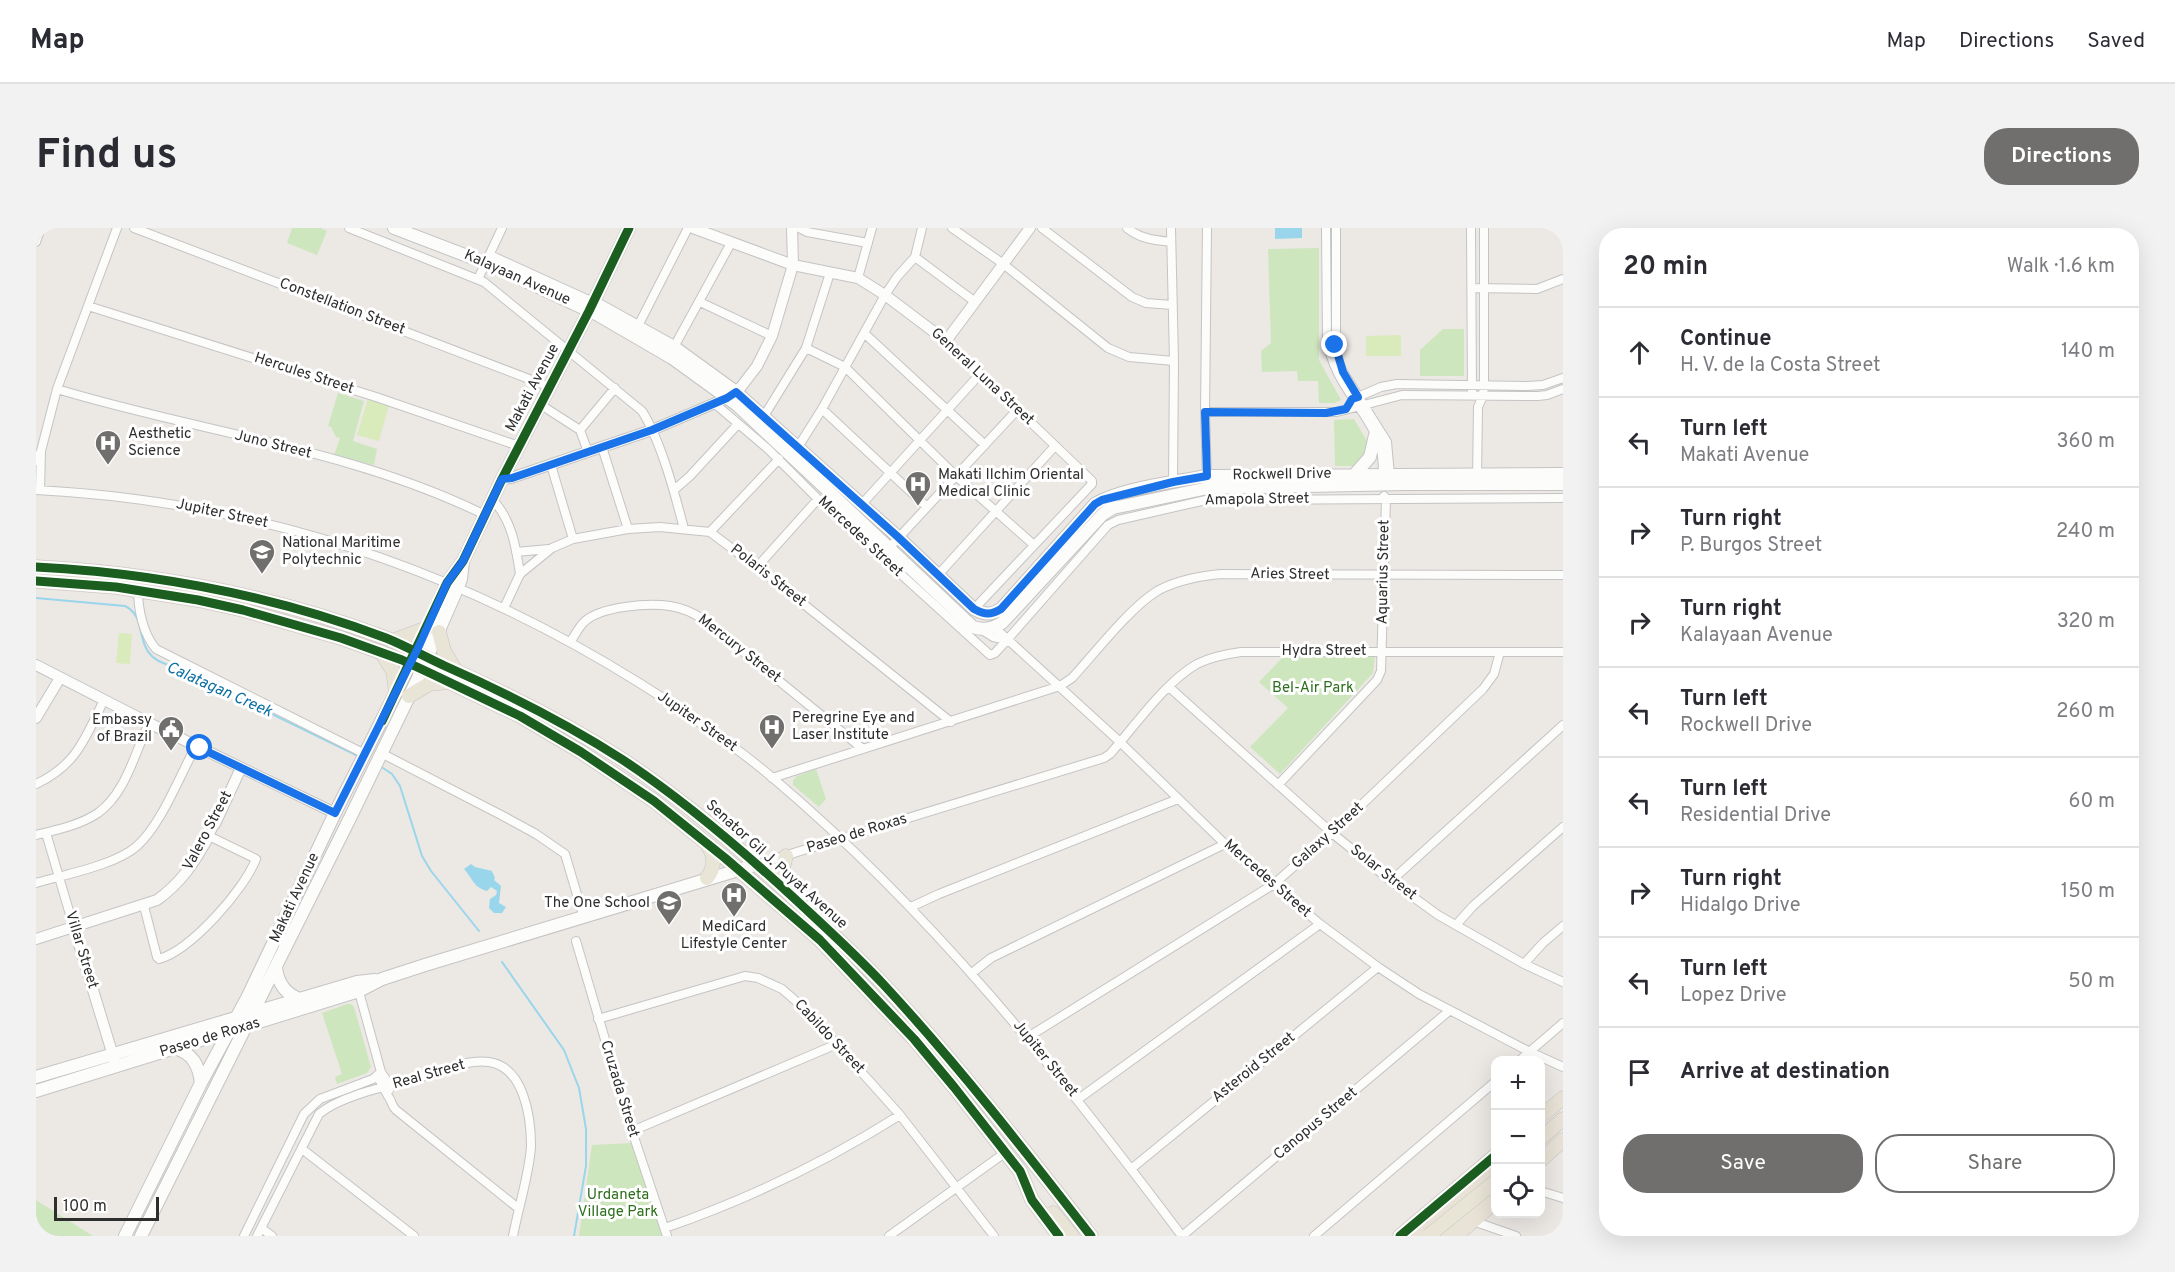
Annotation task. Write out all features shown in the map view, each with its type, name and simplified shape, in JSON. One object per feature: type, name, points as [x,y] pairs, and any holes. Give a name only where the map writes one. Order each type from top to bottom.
[{"type":"highway","points":[[1545,1113],[1563,1098]]},
{"type":"highway","points":[[1545,1127],[1563,1117]]},
{"type":"highway","points":[[1545,1134],[1563,1117]]},
{"type":"highway","points":[[1545,1156],[1563,1139]]},
{"type":"highway","points":[[1400,1236],[1491,1159]]},
{"type":"highway","points":[[1414,1236],[1491,1172]]},
{"type":"highway","points":[[1456,1236],[1491,1205]]},
{"type":"main road","name":"Kalayaan Avenue","points":[[394,228],[488,259],[638,327],[674,347],[731,395],[737,405],[894,542],[938,575],[978,611],[988,628]]},
{"type":"main road","name":"Makati Avenue","points":[[125,1236],[201,1083],[238,1017],[362,760],[402,694],[419,660],[484,515],[629,228]]},
{"type":"main road","name":"Kalayaan Avenue","points":[[591,306],[764,416],[862,504],[973,627],[988,628]]},
{"type":"main road","points":[[1355,474],[1370,457],[1375,435]]},
{"type":"main road","name":"Rockwell Drive","points":[[988,628],[1002,623],[1108,510],[1207,482],[1355,474],[1387,479]]},
{"type":"main road","name":"Rockwell Drive","points":[[1477,480],[1563,474]]},
{"type":"main road","name":"Rockwell Drive","points":[[978,611],[990,614],[1001,609],[1095,504],[1108,497],[1173,482],[1387,479],[1563,484]]},
{"type":"main road","name":"Senator Gil J. Puyat Avenue","points":[[36,567],[118,574],[202,586],[314,615],[392,640],[419,660],[452,676],[581,752],[654,801],[820,940],[914,1039],[1006,1152],[1020,1171],[1032,1200],[1059,1236]]},
{"type":"main road","name":"Senator Gil J. Puyat Avenue","points":[[36,581],[138,590],[243,610],[381,652],[419,660]]},
{"type":"main road","points":[[381,652],[393,671],[402,694],[452,676],[444,651],[433,630],[392,640]]},
{"type":"main road","name":"Senator Gil J. Puyat Avenue","points":[[452,676],[527,705],[622,760],[693,811],[758,864],[882,983],[966,1077],[1091,1236]]},
{"type":"main road","name":"Makati Avenue","points":[[141,1236],[374,769],[402,694]]},
{"type":"main road","points":[[705,842],[710,847],[714,861],[707,878]]},
{"type":"main road","points":[[786,856],[781,875],[786,891]]},
{"type":"main road","name":"Paseo de Roxas","points":[[36,1077],[254,1012],[382,979],[758,864]]},
{"type":"main road","points":[[276,968],[283,987],[290,995],[300,999]]},
{"type":"main road","name":"Paseo de Roxas","points":[[36,1091],[247,1027],[358,986]]},
{"type":"main road","points":[[174,1048],[186,1053],[195,1061],[200,1070],[201,1083]]},
{"type":"main road","points":[[1545,1140],[1563,1127]]},
{"type":"main road","points":[[1545,1151],[1563,1139]]},
{"type":"main road","points":[[1020,1171],[1085,1236]]},
{"type":"main road","points":[[1039,1172],[1055,1207],[1072,1236]]},
{"type":"main road","points":[[1428,1236],[1491,1184]]},
{"type":"main road","points":[[1444,1236],[1491,1196]]},
{"type":"street","points":[[36,242],[41,228]]},
{"type":"street","points":[[36,461],[57,389],[117,228]]},
{"type":"street","name":"Constellation Street","points":[[134,228],[550,387]]},
{"type":"street","points":[[349,228],[484,282],[642,411],[652,430],[674,490],[684,529]]},
{"type":"street","points":[[478,279],[502,228]]},
{"type":"street","points":[[638,327],[687,228]]},
{"type":"street","name":"General Luna Street","points":[[693,228],[793,265],[858,278],[885,295],[946,341],[1092,482],[1034,545]]},
{"type":"street","points":[[502,479],[512,478],[652,430],[731,395],[757,366],[772,336],[793,265],[792,228]]},
{"type":"street","points":[[799,228],[807,232],[868,243]]},
{"type":"street","points":[[858,278],[872,228]]},
{"type":"street","points":[[798,447],[822,409],[885,295],[915,257],[922,228]]},
{"type":"street","points":[[952,228],[1002,263],[1108,348],[1130,357],[1174,361]]},
{"type":"street","points":[[946,341],[1030,228]]},
{"type":"street","points":[[1042,228],[1132,297],[1146,303],[1172,305]]},
{"type":"street","points":[[1126,228],[1147,240],[1171,242]]},
{"type":"street","points":[[1171,228],[1174,361],[1173,482]]},
{"type":"street","points":[[1207,228],[1205,412],[1207,482]]},
{"type":"street","points":[[1326,228],[1329,353],[1336,372],[1355,398]]},
{"type":"street","points":[[1336,228],[1335,345],[1343,372],[1375,435],[1387,479]]},
{"type":"street","points":[[1471,228],[1472,385],[1473,396],[1478,407]]},
{"type":"street","points":[[1477,480],[1478,407],[1483,396],[1484,385],[1484,228]]},
{"type":"street","points":[[674,347],[731,243]]},
{"type":"street","points":[[915,257],[974,301]]},
{"type":"street","points":[[764,416],[806,348],[830,273]]},
{"type":"street","points":[[1472,288],[1537,289],[1563,279]]},
{"type":"street","points":[[700,302],[772,336]]},
{"type":"street","name":"Hercules Street","points":[[88,306],[376,397],[519,446]]},
{"type":"street","points":[[864,333],[985,445]]},
{"type":"street","points":[[806,348],[845,367],[956,476],[1034,545],[978,611]]},
{"type":"street","points":[[862,504],[980,374]]},
{"type":"street","points":[[1346,409],[1355,398],[1381,387],[1397,384],[1543,385],[1563,378]]},
{"type":"street","points":[[580,430],[615,388]]},
{"type":"street","points":[[1205,412],[1326,413],[1360,407],[1397,395],[1538,396],[1563,388]]},
{"type":"street","name":"Juno Street","points":[[57,389],[354,465],[450,498],[484,515]]},
{"type":"street","name":"Mercedes Street","points":[[714,403],[778,459],[818,499],[984,652],[990,655],[995,653],[1007,640]]},
{"type":"street","points":[[540,405],[580,430],[588,452]]},
{"type":"street","points":[[1360,407],[1387,442],[1387,479]]},
{"type":"street","points":[[822,409],[927,507]]},
{"type":"street","points":[[894,542],[1018,409]]},
{"type":"street","points":[[674,490],[738,424]]},
{"type":"street","points":[[938,575],[1055,446]]},
{"type":"street","points":[[602,447],[628,529]]},
{"type":"street","points":[[38,490],[42,459],[40,451]]},
{"type":"street","points":[[504,608],[520,574],[552,548],[573,539],[628,529],[684,529],[710,532],[778,459]]},
{"type":"street","points":[[551,465],[573,539]]},
{"type":"street","name":"Aquarius Street","points":[[1278,785],[1377,680],[1381,671],[1386,499],[1383,493],[1387,479]]},
{"type":"street","name":"Jupiter Street","points":[[38,490],[140,499],[244,517],[329,540],[452,585],[504,608],[571,641],[690,716],[772,778],[911,907],[1028,1037],[1182,1236]]},
{"type":"street","name":"Amapola Street","points":[[1007,640],[1108,525],[1118,520],[1206,500],[1563,498]]},
{"type":"street","points":[[492,499],[503,510],[507,520],[520,574]]},
{"type":"street","points":[[757,567],[818,499]]},
{"type":"street","name":"Polaris Street","points":[[710,532],[951,722]]},
{"type":"street","points":[[516,552],[552,548]]},
{"type":"street","name":"Aries Street","points":[[1060,686],[1072,678],[1145,600],[1175,583],[1193,578],[1221,574],[1563,576]]},
{"type":"street","points":[[138,590],[138,607],[156,649],[362,760]]},
{"type":"street","name":"Mercury Street","points":[[571,641],[585,622],[615,609],[649,605],[686,609],[704,620],[863,749]]},
{"type":"street","name":"Mercedes Street","points":[[988,628],[993,637],[1007,640],[1060,686],[1225,843],[1320,924],[1378,967],[1449,1011],[1563,1067]]},
{"type":"street","name":"Galaxy Street","points":[[1028,1037],[1274,884],[1332,833],[1483,689],[1494,674],[1500,652]]},
{"type":"street","name":"Hydra Street","points":[[1120,742],[1169,687],[1197,664],[1227,653],[1563,652]]},
{"type":"street","points":[[36,665],[149,723],[335,813]]},
{"type":"street","points":[[36,718],[60,678]]},
{"type":"street","points":[[772,778],[1060,686]]},
{"type":"street","name":"Solar Street","points":[[1169,687],[1332,833],[1391,881],[1438,915],[1524,964],[1563,982]]},
{"type":"street","points":[[36,784],[73,758],[85,741],[104,700]]},
{"type":"street","points":[[36,835],[76,824],[107,805],[119,789],[149,723]]},
{"type":"street","points":[[1391,881],[1563,725]]},
{"type":"street","name":"Paseo de Roxas","points":[[758,864],[1104,758],[1120,742]]},
{"type":"street","points":[[36,883],[119,858],[136,847],[154,825],[196,746]]},
{"type":"street","points":[[381,753],[536,834],[565,854],[584,918]]},
{"type":"street","name":"Valero Street","points":[[36,939],[144,906],[171,890],[196,860],[241,768]]},
{"type":"street","points":[[911,907],[1178,799]]},
{"type":"street","points":[[1456,925],[1473,906],[1563,826]]},
{"type":"street","name":"Villar Street","points":[[46,833],[117,1066]]},
{"type":"street","points":[[144,906],[159,959],[191,941],[206,928],[228,903],[256,859],[209,836]]},
{"type":"street","points":[[972,973],[991,958],[1225,843]]},
{"type":"street","points":[[1077,1100],[1320,924]]},
{"type":"street","points":[[1524,964],[1563,926]]},
{"type":"street","name":"Cruzada Street","points":[[576,941],[632,1131],[666,1232]]},
{"type":"street","name":"Asteroid Street","points":[[1131,1169],[1378,967]]},
{"type":"street","name":"Cabildo Street","points":[[598,1019],[745,976],[758,978],[782,989],[798,1001],[900,1115],[994,1236]]},
{"type":"street","points":[[358,986],[380,1074],[396,1110],[518,1208]]},
{"type":"street","name":"Canopus Street","points":[[1182,1236],[1449,1011]]},
{"type":"street","points":[[1525,1056],[1563,1023]]},
{"type":"street","points":[[632,1131],[837,1044]]},
{"type":"street","name":"Real Street","points":[[259,1232],[319,1114],[328,1107],[341,1101],[386,1090],[466,1064],[489,1062],[507,1070],[524,1092],[531,1146],[513,1236]]},
{"type":"street","points":[[244,1236],[304,1114],[320,1099],[380,1074]]},
{"type":"street","points":[[1314,1236],[1491,1085]]},
{"type":"street","points":[[666,1232],[781,1182],[855,1143],[900,1115]]},
{"type":"street","points":[[302,1149],[414,1236]]},
{"type":"street","points":[[890,1236],[1006,1152]]},
{"type":"street","points":[[1545,1193],[1563,1198]]},
{"type":"street","points":[[1473,1221],[1516,1236]]},
{"type":"street","points":[[259,1232],[272,1236]]},
{"type":"green space","points":[[292,228],[321,228],[327,231],[317,255],[287,243]]},
{"type":"green space","points":[[1319,248],[1319,360],[1341,400],[1335,403],[1319,403],[1318,381],[1298,381],[1297,371],[1262,372],[1261,351],[1271,343],[1268,249]]},
{"type":"green space","points":[[1443,329],[1464,329],[1464,376],[1420,376],[1420,350]]},
{"type":"green space","points":[[1401,335],[1401,356],[1366,356],[1366,336]]},
{"type":"green space","points":[[338,393],[364,401],[353,441],[377,449],[374,465],[334,455],[340,438],[336,437],[331,427],[328,426]]},
{"type":"green space","points":[[368,399],[389,405],[379,441],[357,435]]},
{"type":"green space","points":[[1354,419],[1370,446],[1368,466],[1335,466],[1334,420]]},
{"type":"green space","points":[[119,633],[132,634],[130,664],[116,663]]},
{"type":"green space","name":"Bel-Air Park","points":[[1285,655],[1375,655],[1373,673],[1280,774],[1250,747],[1288,708],[1259,682]]},
{"type":"green space","points":[[816,769],[826,799],[819,807],[793,785],[793,780],[797,776]]},
{"type":"green space","points":[[347,1004],[354,1007],[371,1067],[367,1073],[337,1084],[335,1077],[342,1074],[322,1013]]},
{"type":"green space","name":"Urdaneta Village Park","points":[[631,1143],[664,1236],[579,1236],[592,1145]]},
{"type":"green space","points":[[36,1200],[93,1236],[36,1236]]},
{"type":"water","points":[[1275,228],[1302,228],[1302,238],[1275,239]]},
{"type":"water","points":[[471,864],[492,871],[494,880],[501,886],[499,903],[506,907],[502,913],[494,913],[489,908],[490,899],[496,895],[497,891],[491,887],[487,891],[479,887],[464,869]]},
{"type":"waterway","name":"Calatagan Creek","points":[[36,598],[125,606],[138,620],[145,646],[150,655],[159,661],[356,755]]},
{"type":"waterway","name":"Calatagan Creek","points":[[383,768],[392,774],[400,786],[422,856],[431,871],[479,931]]},
{"type":"waterway","points":[[502,962],[564,1050],[579,1088],[586,1129],[586,1166],[574,1236]]},
{"type":"cycle path","points":[[382,721],[447,583],[463,561],[629,228]]},
{"type":"cycle path","points":[[36,567],[170,581],[257,599],[344,623],[393,641],[513,698],[558,721],[623,760],[668,792],[733,844],[795,899],[873,974],[965,1077],[1091,1236]]},
{"type":"cycle path","points":[[36,581],[116,587],[198,600],[243,610],[341,638],[402,660],[432,674],[520,716],[581,752],[654,801],[725,858],[820,940],[914,1039],[954,1087],[1020,1171],[1032,1200],[1059,1236]]},
{"type":"cycle path","points":[[1400,1236],[1491,1159]]},
{"type":"place","name":"Aesthetic Science","points":[[108,466]]},
{"type":"place","name":"Makati Ilchim Oriental Medical Clinic","points":[[918,507]]},
{"type":"place","name":"National Maritime Polytechnic","points":[[262,575]]},
{"type":"place","name":"Peregrine Eye and Laser Institute","points":[[772,750]]},
{"type":"place","name":"Embassy of Brazil","points":[[171,752]]},
{"type":"place","name":"MediCard Lifestyle Center","points":[[734,918]]},
{"type":"place","name":"The One School","points":[[669,926]]},
{"type":"route","points":[[200,748],[335,813],[419,646],[447,583],[463,561],[502,479],[512,478],[652,430],[736,392],[898,537],[974,609],[982,614],[990,614],[1001,609],[1095,504],[1108,497],[1207,476],[1205,412],[1326,413],[1346,409],[1352,399],[1358,397],[1343,372],[1335,345]]}]
